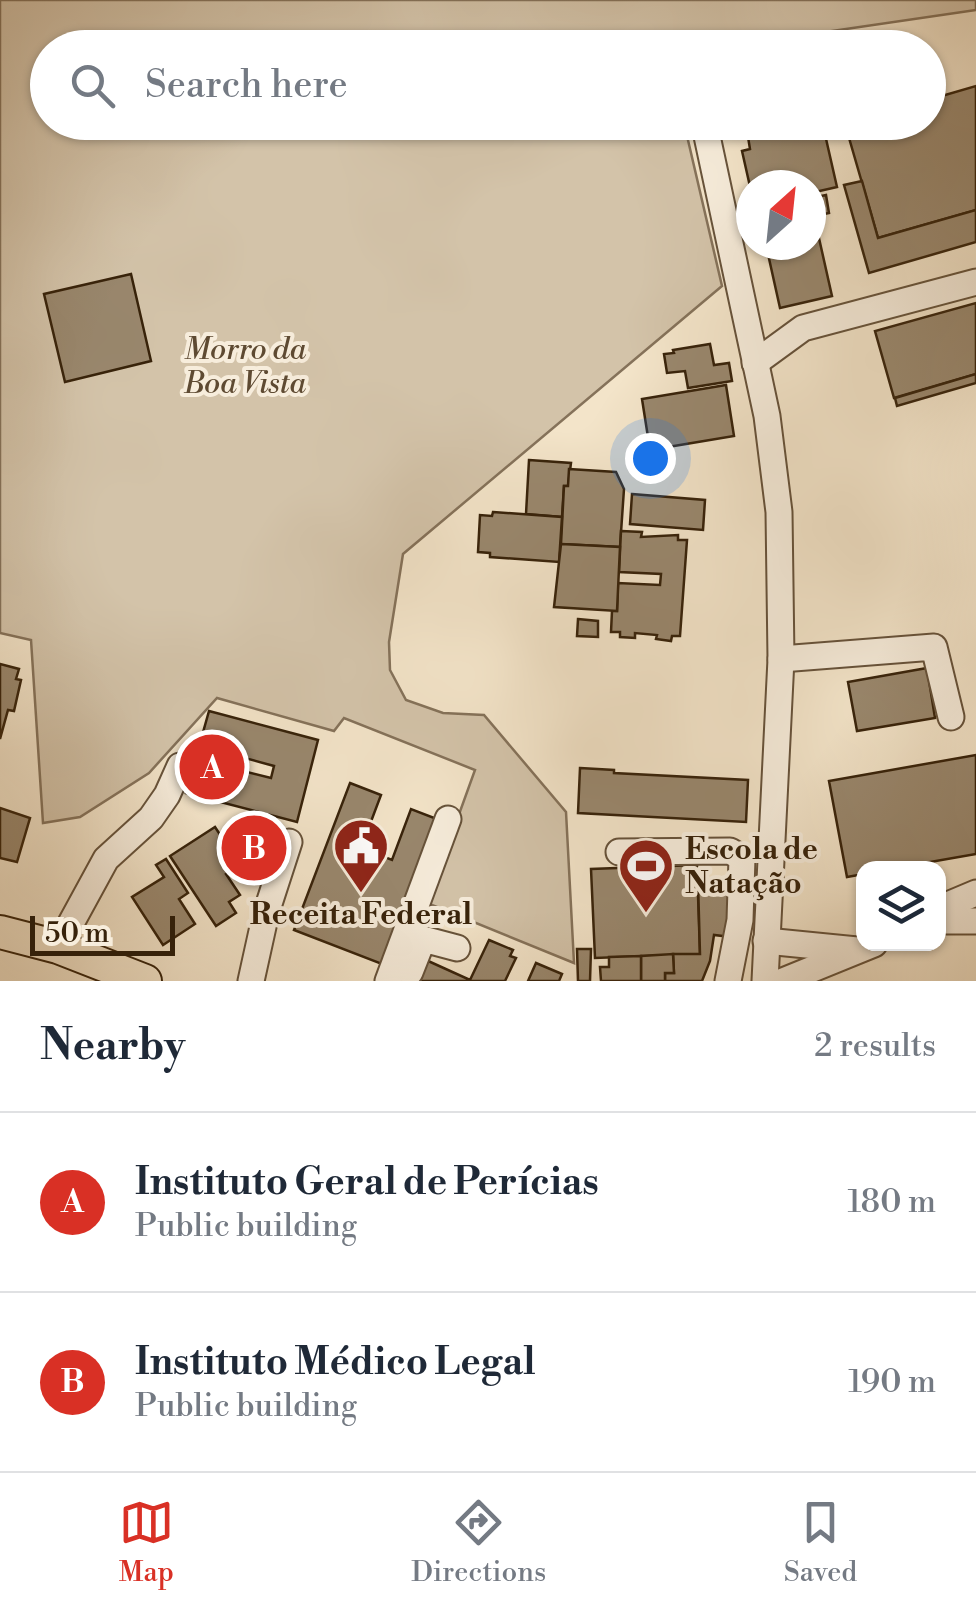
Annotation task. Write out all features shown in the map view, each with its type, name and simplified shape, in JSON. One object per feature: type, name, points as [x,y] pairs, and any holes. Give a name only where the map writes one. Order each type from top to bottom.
[{"type":"main road","points":[[0,932],[58,948],[145,981]]},
{"type":"street","points":[[708,140],[770,432],[779,512],[781,659],[765,981]]},
{"type":"street","points":[[755,363],[803,328],[976,282]]},
{"type":"street","points":[[781,659],[934,647],[951,717]]},
{"type":"street","points":[[58,948],[106,858],[151,818],[180,766]]},
{"type":"street","points":[[388,981],[448,819]]},
{"type":"street","points":[[251,981],[266,913],[290,842]]},
{"type":"street","points":[[619,852],[730,851],[742,858],[740,920],[728,981]]},
{"type":"street","points":[[946,905],[976,892]]},
{"type":"street","points":[[946,921],[976,922]]},
{"type":"street","points":[[406,981],[424,939],[457,948]]},
{"type":"street","points":[[766,941],[856,946]]},
{"type":"street","points":[[783,981],[858,951]]},
{"type":"green space","name":"Morro da Boa Vista","points":[[0,0],[976,0],[976,10],[839,30],[30,30],[30,140],[688,140],[722,286],[403,554],[389,642],[390,670],[406,700],[443,713],[484,715],[566,812],[574,963],[427,903],[475,770],[344,718],[334,731],[217,698],[149,773],[80,817],[43,823],[31,640],[0,633]]},
{"type":"building","points":[[976,86],[976,210],[878,238],[850,140],[946,140],[946,95]]},
{"type":"building","points":[[748,140],[826,140],[837,187],[826,190],[826,170],[746,170],[742,151],[750,149]]},
{"type":"building","points":[[862,181],[878,238],[976,210],[976,242],[869,273],[844,185]]},
{"type":"building","points":[[769,260],[824,260],[832,296],[780,308]]},
{"type":"building","points":[[131,274],[151,361],[65,382],[44,294]]},
{"type":"building","points":[[976,303],[976,374],[894,398],[875,331]]},
{"type":"building","points":[[710,344],[714,365],[729,363],[732,381],[688,388],[685,371],[667,373],[664,354]]},
{"type":"building","points":[[976,374],[976,383],[897,406],[895,398]]},
{"type":"building","points":[[726,385],[734,436],[650,450],[642,399]]},
{"type":"building","points":[[529,460],[571,463],[568,486],[564,486],[562,517],[526,514]]},
{"type":"building","points":[[569,469],[616,472],[624,489],[620,547],[561,544],[564,486],[568,486]]},
{"type":"building","points":[[632,494],[705,500],[703,530],[630,524]]},
{"type":"building","points":[[493,512],[562,517],[559,562],[490,557],[490,553],[478,552],[480,515],[492,516]]},
{"type":"building","points":[[621,531],[642,532],[641,537],[678,535],[678,540],[687,540],[680,636],[672,636],[671,641],[656,639],[657,635],[635,633],[635,638],[611,632],[618,583],[660,585],[661,574],[619,572]]},
{"type":"building","points":[[561,544],[620,547],[617,611],[554,607]]},
{"type":"building","points":[[578,619],[598,621],[598,637],[577,636]]},
{"type":"building","points":[[0,664],[19,669],[16,679],[21,680],[14,711],[8,710],[0,739]]},
{"type":"building","points":[[927,668],[935,718],[857,731],[848,682]]},
{"type":"building","points":[[209,711],[318,740],[297,822],[186,793]],"holes":[[[234,755],[274,766],[271,778],[231,768]]]},
{"type":"building","points":[[976,755],[976,854],[936,861],[856,861],[856,875],[847,877],[829,781]]},
{"type":"building","points":[[580,768],[748,780],[746,822],[578,813]]},
{"type":"building","name":"Receita Federal","points":[[350,783],[381,795],[361,848],[392,860],[411,809],[442,821],[387,966],[294,930]]},
{"type":"building","points":[[0,808],[30,818],[17,862],[0,858]]},
{"type":"building","points":[[215,827],[240,865],[226,874],[240,895],[229,902],[236,913],[216,926],[170,856]]},
{"type":"building","points":[[260,835],[269,849],[249,862],[240,848]]},
{"type":"building","points":[[166,859],[188,893],[179,899],[195,924],[163,945],[132,897],[164,877],[156,865]]},
{"type":"building","name":"Escola de Natação","points":[[697,865],[700,954],[595,958],[591,869]]},
{"type":"building","points":[[729,880],[731,937],[714,935],[702,981],[665,981],[665,973],[674,973],[673,954],[700,954],[698,882]]},
{"type":"building","points":[[489,940],[513,950],[510,956],[516,958],[505,981],[417,981],[426,960],[470,980]]},
{"type":"building","points":[[577,949],[591,949],[590,981],[578,981]]},
{"type":"building","points":[[673,954],[674,973],[665,973],[665,981],[641,981],[641,956]]},
{"type":"building","points":[[641,956],[641,981],[601,981],[600,967],[609,967],[609,957]]},
{"type":"building","points":[[536,963],[562,974],[559,981],[528,981]]},
{"type":"place","name":"Instituto Geral de Perícias","points":[[212,767]]},
{"type":"place","name":"Instituto Médico Legal","points":[[254,848]]},
{"type":"place","name":"Receita Federal","points":[[361,895]]},
{"type":"place","name":"Escola de Natação","points":[[646,915]]}]
